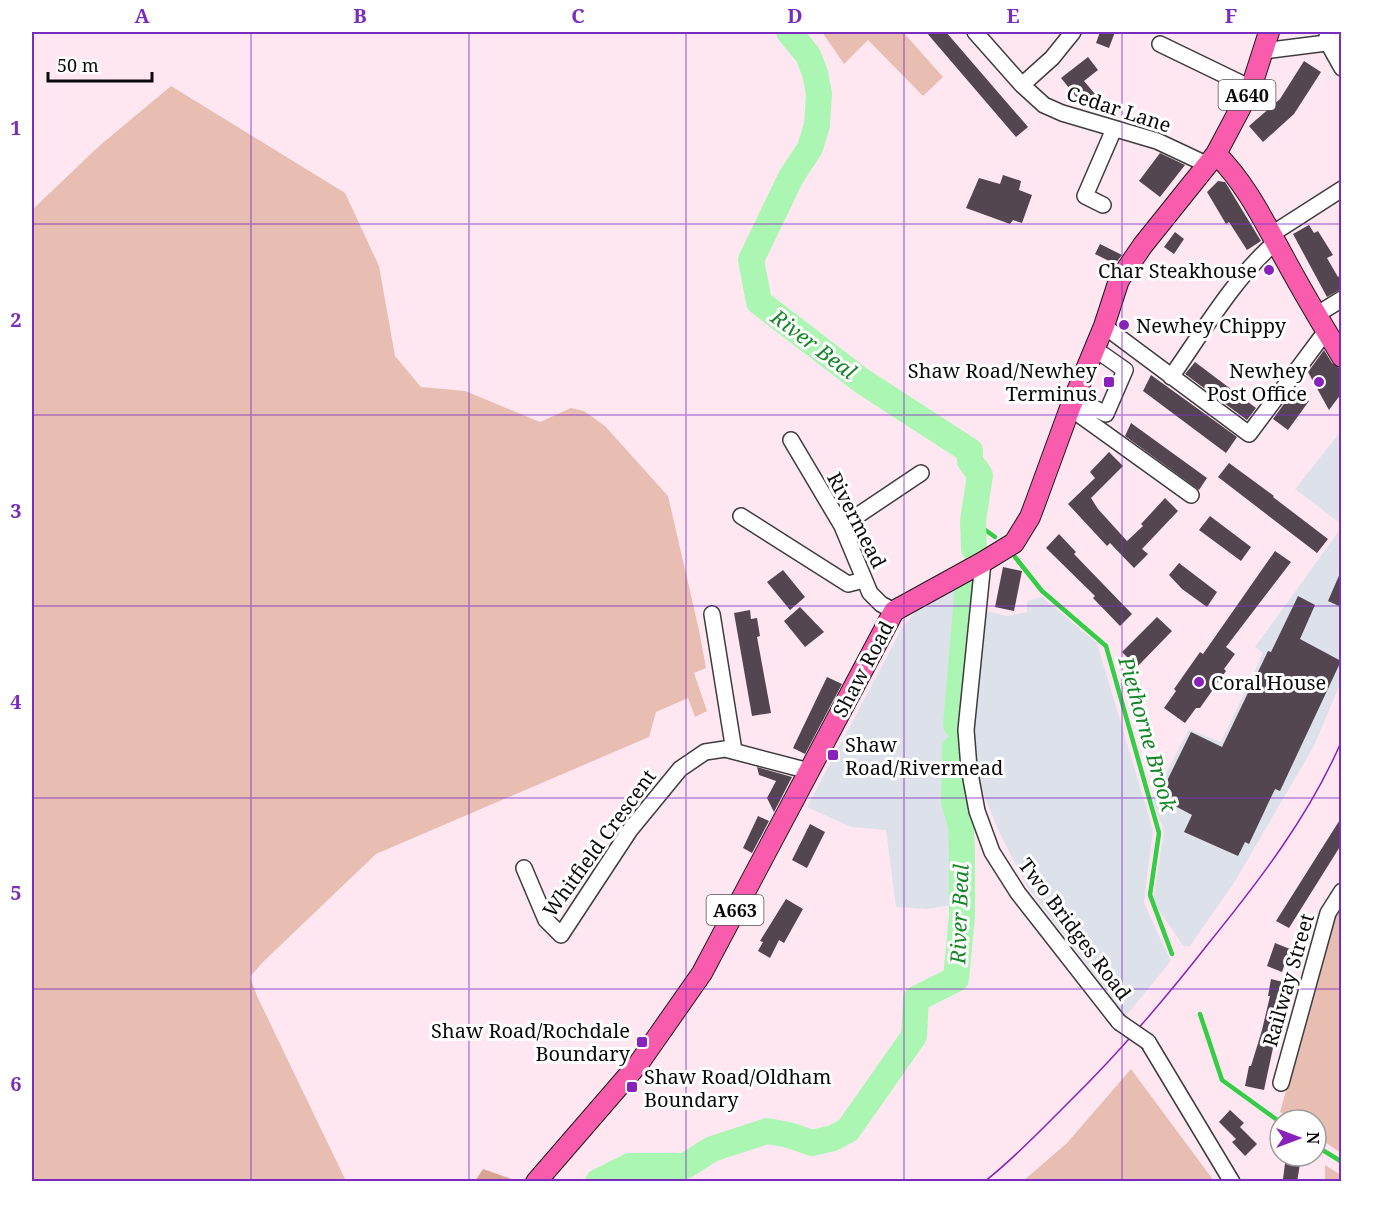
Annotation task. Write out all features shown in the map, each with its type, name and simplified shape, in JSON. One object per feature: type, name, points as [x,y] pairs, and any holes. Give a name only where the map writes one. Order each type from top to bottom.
[{"type":"main road","name":"A640","points":[[1212,159],[1251,88],[1269,32]]},
{"type":"main road","points":[[1212,159],[1229,166],[1274,238],[1341,357]]},
{"type":"main road","name":"Shaw Road","points":[[536,1182],[639,1063],[702,973],[894,611],[1014,543],[1030,517],[1104,326],[1119,280],[1143,245],[1212,159]]},
{"type":"street","name":"Cedar Lane","points":[[975,32],[1022,85],[1044,105],[1212,159]]},
{"type":"street","points":[[1022,85],[1052,58],[1073,32]]},
{"type":"street","points":[[1263,51],[1332,38],[1341,68]]},
{"type":"street","points":[[1160,44],[1251,88]]},
{"type":"street","points":[[1103,205],[1084,196],[1114,129]]},
{"type":"street","points":[[1171,377],[1236,286],[1274,238],[1341,189]]},
{"type":"street","points":[[1104,326],[1249,434],[1321,323],[1341,298]]},
{"type":"street","points":[[1073,402],[1084,404],[1106,414],[1125,370],[1095,349]]},
{"type":"street","points":[[1073,402],[1191,495]]},
{"type":"street","name":"Rivermead","points":[[791,440],[842,526],[870,593],[880,604],[894,611]]},
{"type":"street","points":[[842,526],[921,473]]},
{"type":"street","points":[[741,516],[848,584],[864,580]]},
{"type":"street","name":"Two Bridges Road","points":[[983,562],[966,730],[969,768],[977,812],[992,852],[1018,893],[1119,1022],[1148,1042],[1232,1182]]},
{"type":"street","points":[[712,614],[734,751]]},
{"type":"street","name":"Whitfield Crescent","points":[[524,868],[546,920],[561,935],[630,830],[680,769],[705,752],[725,749],[809,771]]},
{"type":"street","name":"Railway Street","points":[[1281,1083],[1328,913],[1341,891]]},
{"type":"shaded area","points":[[822,32],[903,32],[943,77],[923,96],[868,40],[844,64]]},
{"type":"shaded area","points":[[171,86],[345,193],[379,266],[395,356],[421,387],[465,391],[540,422],[571,408],[584,411],[605,426],[668,496],[706,668],[694,673],[707,711],[695,717],[688,698],[656,712],[649,737],[376,854],[250,977],[346,1181],[32,1181],[32,210],[98,147]]},
{"type":"shaded area","points":[[1341,431],[1341,524],[1295,489]]},
{"type":"shaded area","points":[[1341,528],[1341,682],[1314,746],[1234,883],[1190,946],[1183,946],[1153,901],[1164,831],[1152,800],[1189,729],[1221,742],[1263,653],[1255,647]]},
{"type":"shaded area","points":[[965,584],[950,782],[959,863],[957,904],[928,909],[896,907],[886,830],[851,827],[807,807],[902,628],[920,606]]},
{"type":"shaded area","points":[[1042,597],[1097,643],[1153,830],[1144,903],[1171,961],[1126,1016],[1028,888],[999,832],[976,775],[975,719],[987,611],[1007,616],[1027,612],[1027,601]]},
{"type":"shaded area","points":[[1341,902],[1341,1153],[1328,1144],[1328,1108],[1281,1108]]},
{"type":"shaded area","points":[[1131,1069],[1214,1181],[1023,1181],[1067,1143]]},
{"type":"shaded area","points":[[1328,1167],[1341,1175],[1341,1181],[1325,1181],[1325,1168]]},
{"type":"shaded area","points":[[483,1169],[517,1181],[475,1181]]},
{"type":"building","points":[[926,32],[946,32],[1028,127],[1016,137]]},
{"type":"building","points":[[1100,32],[1115,32],[1109,48],[1096,43]]},
{"type":"building","points":[[1088,57],[1098,70],[1084,81],[1095,94],[1082,104],[1061,78]]},
{"type":"building","points":[[1304,61],[1321,72],[1294,114],[1263,142],[1249,126],[1280,99]]},
{"type":"building","points":[[1160,153],[1185,165],[1160,197],[1139,181]]},
{"type":"building","points":[[1003,175],[1021,181],[1019,190],[1032,195],[1022,223],[1013,220],[1010,224],[966,208],[979,178],[1000,184]]},
{"type":"building","points":[[1218,181],[1225,182],[1261,241],[1247,250],[1229,222],[1226,224],[1207,192]]},
{"type":"building","points":[[1309,225],[1314,233],[1318,231],[1333,255],[1327,258],[1338,277],[1341,275],[1341,289],[1327,297],[1293,234]]},
{"type":"building","points":[[1175,232],[1184,239],[1174,254],[1164,247]]},
{"type":"building","points":[[1100,244],[1122,255],[1115,264],[1095,254]]},
{"type":"building","points":[[1324,350],[1341,373],[1341,394],[1329,410],[1308,372]]},
{"type":"building","points":[[1195,362],[1256,408],[1247,420],[1185,374]]},
{"type":"building","points":[[1151,375],[1237,437],[1226,453],[1143,391]]},
{"type":"building","points":[[1294,390],[1309,401],[1288,430],[1273,419]]},
{"type":"building","points":[[1131,423],[1207,478],[1199,490],[1125,436]]},
{"type":"building","points":[[1109,452],[1123,466],[1091,498],[1127,541],[1143,526],[1141,524],[1165,498],[1178,511],[1142,549],[1148,554],[1134,568],[1110,543],[1107,546],[1068,504],[1095,478],[1090,472]]},
{"type":"building","points":[[1229,463],[1328,539],[1317,553],[1218,477]]},
{"type":"building","points":[[1210,516],[1251,547],[1241,561],[1199,530]]},
{"type":"building","points":[[1059,534],[1076,552],[1074,554],[1132,614],[1120,626],[1093,598],[1095,596],[1046,548]]},
{"type":"building","points":[[1275,551],[1291,562],[1226,647],[1235,654],[1224,669],[1226,671],[1200,708],[1196,708],[1185,723],[1164,708],[1176,691],[1174,689],[1200,652],[1203,654]]},
{"type":"building","points":[[1179,563],[1217,592],[1207,607],[1182,589],[1169,575]]},
{"type":"building","points":[[1003,567],[1022,571],[1014,611],[995,607]]},
{"type":"building","points":[[783,570],[805,597],[790,610],[767,582]]},
{"type":"building","points":[[1341,571],[1341,607],[1328,601]]},
{"type":"building","points":[[1298,596],[1315,605],[1300,639],[1341,661],[1280,791],[1275,789],[1249,844],[1245,842],[1238,856],[1184,832],[1192,815],[1177,807],[1163,789],[1191,732],[1222,747],[1268,651],[1271,652]]},
{"type":"building","points":[[800,607],[824,632],[805,647],[784,621]]},
{"type":"building","points":[[750,610],[751,619],[757,618],[760,636],[757,637],[771,713],[752,716],[734,613]]},
{"type":"building","points":[[1157,617],[1172,631],[1137,667],[1122,652]]},
{"type":"building","points":[[827,677],[842,684],[805,754],[793,748]]},
{"type":"building","points":[[757,767],[792,777],[774,812],[767,798],[776,781],[759,775]]},
{"type":"building","points":[[758,816],[769,821],[752,853],[743,848]]},
{"type":"building","points":[[1341,818],[1341,845],[1289,928],[1276,921]]},
{"type":"building","points":[[810,824],[825,832],[807,868],[792,860]]},
{"type":"building","points":[[786,899],[803,909],[784,943],[779,940],[770,958],[758,951],[763,942],[760,941]]},
{"type":"building","points":[[1275,943],[1290,949],[1282,972],[1267,966]]},
{"type":"building","points":[[1271,979],[1287,983],[1264,1090],[1245,1086],[1249,1066],[1251,1066],[1262,1030],[1270,996],[1268,996]]},
{"type":"building","points":[[1230,1110],[1244,1123],[1240,1127],[1257,1144],[1245,1156],[1232,1142],[1236,1139],[1219,1122]]},
{"type":"building","points":[[1284,1168],[1299,1168],[1297,1182],[1283,1179]]},
{"type":"waterway","name":"River Beal","points":[[789,32],[808,55],[815,73],[819,94],[817,125],[810,148],[791,177],[751,260],[759,302],[862,381],[970,451],[970,461],[980,475],[973,521],[974,549]]},
{"type":"waterway","name":"Piethorne Brook","points":[[973,521],[995,537]]},
{"type":"waterway","name":"Piethorne Brook","points":[[1015,557],[1042,591],[1106,646],[1159,833],[1150,895],[1172,954]]},
{"type":"waterway","name":"River Beal","points":[[956,725],[968,585]]},
{"type":"waterway","name":"River Beal","points":[[598,1182],[630,1166],[685,1166],[712,1149],[767,1131],[789,1135],[812,1143],[833,1138],[848,1130],[914,1036],[916,999],[956,979],[962,916],[962,853],[961,826],[954,801],[955,748]]},
{"type":"waterway","name":"Piethorne Brook","points":[[1200,1014],[1222,1080],[1268,1113]]},
{"type":"waterway","name":"Piethorne Brook","points":[[1328,1153],[1342,1162]]},
{"type":"tram line","points":[[984,1182],[1018,1153],[1089,1082],[1175,985],[1246,896],[1282,846],[1315,795],[1342,740]]},
{"type":"place","name":"Char Steakhouse","points":[[1269,270]]},
{"type":"place","name":"Newhey Chippy","points":[[1124,325]]},
{"type":"place","name":"Shaw Road/Newhey Terminus","points":[[1109,382]]},
{"type":"place","name":"Newhey Post Office","points":[[1319,382]]},
{"type":"place","name":"Coral House","points":[[1199,682]]},
{"type":"place","name":"Shaw Road/Rivermead","points":[[833,755]]},
{"type":"place","name":"Shaw Road/Rochdale Boundary","points":[[642,1042]]},
{"type":"place","name":"Shaw Road/Oldham Boundary","points":[[632,1087]]}]
